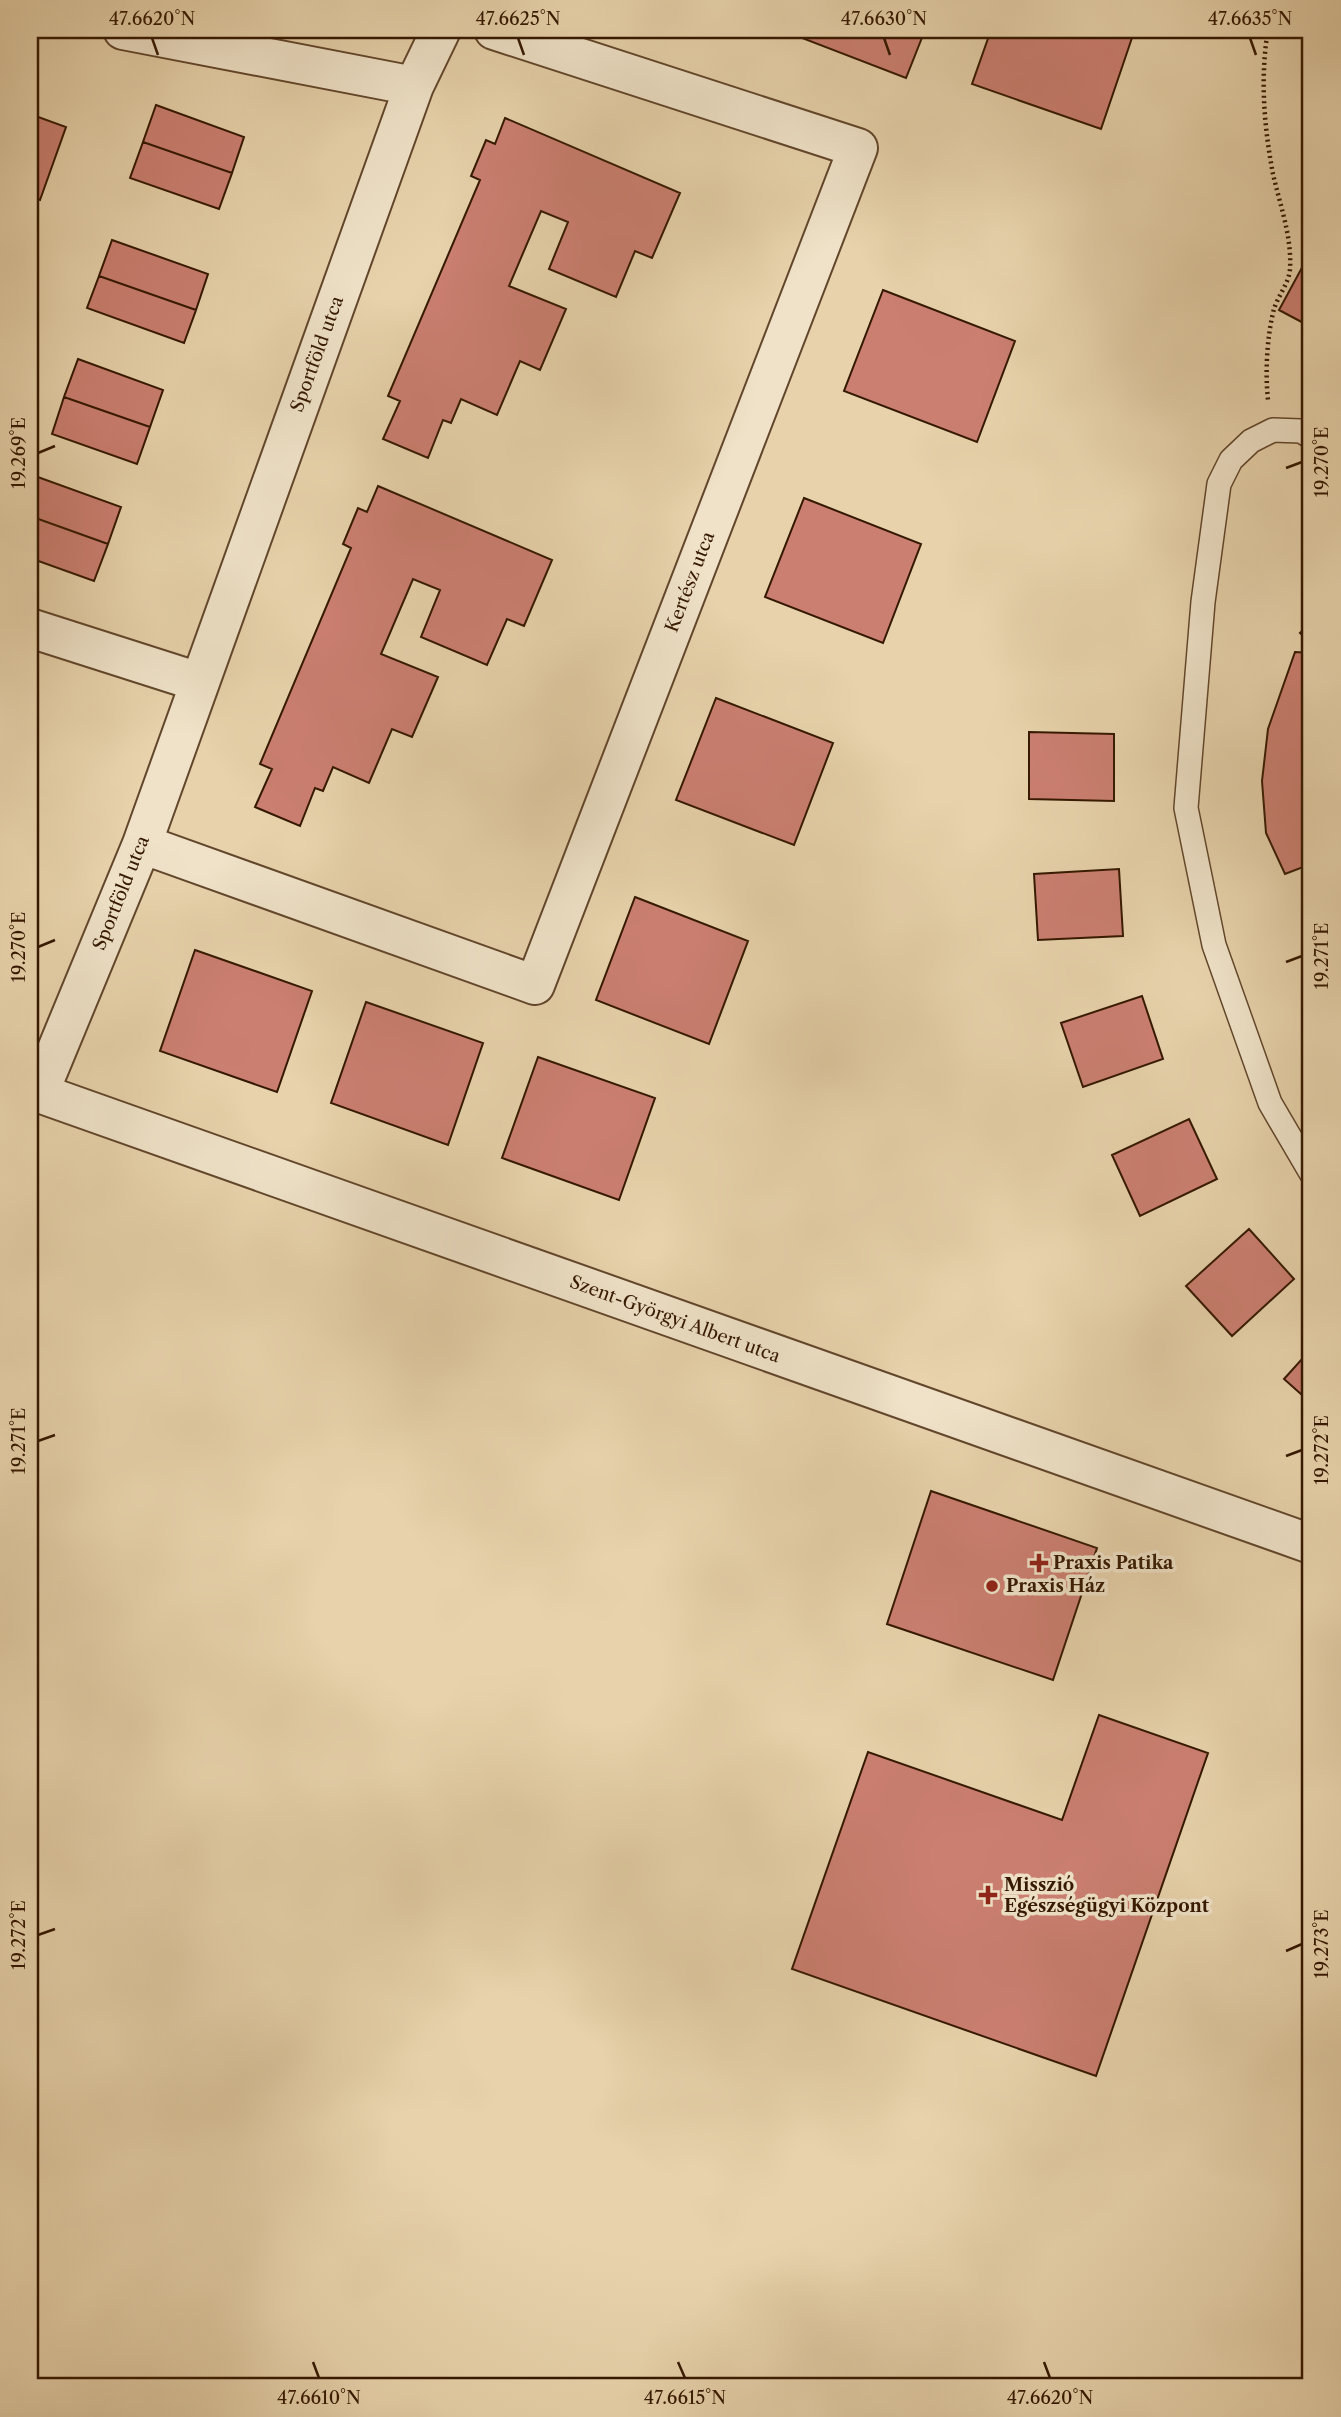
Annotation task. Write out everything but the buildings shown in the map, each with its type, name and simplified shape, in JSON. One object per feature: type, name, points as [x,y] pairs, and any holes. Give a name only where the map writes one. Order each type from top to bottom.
[{"type":"street","points":[[123,30],[414,86]]},
{"type":"street","name":"Sportföld utca","points":[[34,1093],[142,844],[414,86],[441,30]]},
{"type":"street","name":"Kertész utca","points":[[142,844],[535,985],[858,148],[494,30]]},
{"type":"street","points":[[30,628],[199,682]]},
{"type":"street","name":"Szent-Györgyi Albert utca","points":[[34,1093],[1311,1544]]},
{"type":"lane","points":[[1311,437],[1301,432],[1273,430],[1251,441],[1231,460],[1219,484],[1203,602],[1186,808],[1214,945],[1270,1102],[1311,1173]]},
{"type":"path","points":[[1268,30],[1263,61],[1266,114],[1273,172],[1290,246],[1290,272],[1274,310],[1267,360],[1267,397],[1273,430]]},
{"type":"place","name":"Praxis Patika","points":[[1039,1563]]},
{"type":"place","name":"Praxis Ház","points":[[992,1586]]},
{"type":"place","name":"Misszió Egészségügyi Központ","points":[[988,1895]]}]
